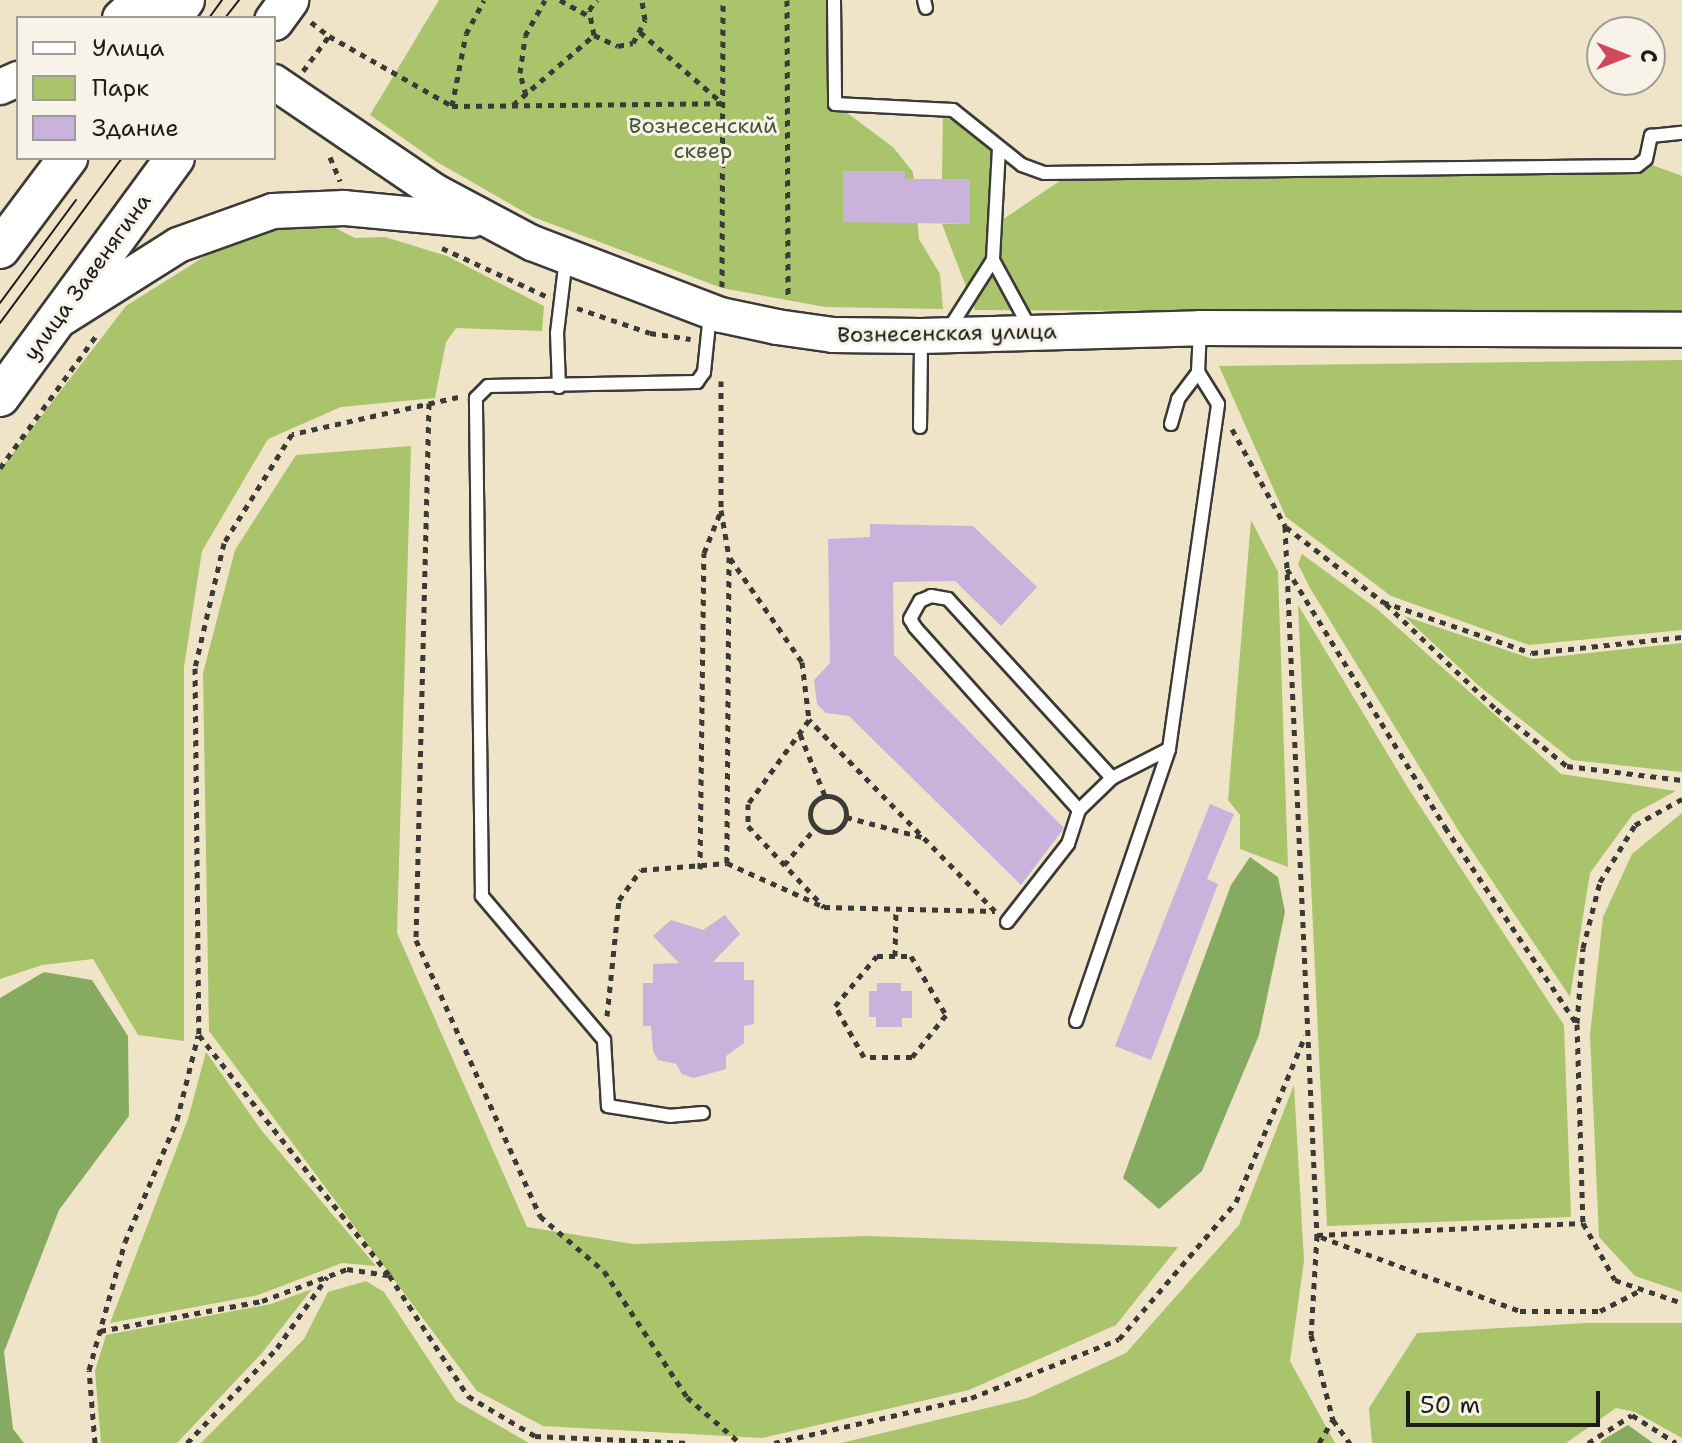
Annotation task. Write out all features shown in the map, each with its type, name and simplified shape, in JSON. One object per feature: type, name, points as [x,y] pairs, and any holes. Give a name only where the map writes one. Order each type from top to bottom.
[{"type":"main road","points":[[122,16],[139,0],[168,16]]},
{"type":"main road","points":[[276,18],[289,0]]},
{"type":"main road","name":"Вознесенская улица","points":[[281,86],[436,192],[566,259],[713,323],[833,335],[1200,328],[1682,330]]},
{"type":"main road","points":[[0,249],[67,160]]},
{"type":"main road","name":"улица Завенягина","points":[[0,397],[174,160]]},
{"type":"main road","points":[[50,326],[178,245],[227,224],[273,211],[344,208],[494,223]]},
{"type":"lane","points":[[834,0],[835,104],[943,107],[999,148],[1044,173],[1637,166],[1646,159],[1651,136],[1682,133]]},
{"type":"lane","points":[[999,148],[993,260],[1033,333]]},
{"type":"lane","points":[[559,387],[560,303],[566,259]]},
{"type":"lane","points":[[920,427],[933,335],[993,260]]},
{"type":"lane","points":[[703,1113],[671,1116],[612,1109],[606,1102],[604,1040],[482,896],[477,394],[488,386],[697,382],[704,372],[713,323]]},
{"type":"lane","points":[[1171,424],[1178,399],[1198,372],[1200,328]]},
{"type":"lane","points":[[1076,1021],[1169,749],[1218,404],[1198,372]]},
{"type":"lane","points":[[1079,810],[915,627],[910,619],[920,601],[931,596],[948,599],[1112,778]]},
{"type":"lane","points":[[1007,922],[1068,844],[1079,810],[1112,778],[1169,749]]},
{"type":"path","points":[[452,106],[466,34],[484,0]]},
{"type":"path","points":[[526,95],[520,73],[525,36],[545,0]]},
{"type":"path","points":[[560,0],[589,16]]},
{"type":"path","points":[[723,0],[713,323],[721,343],[721,510],[729,557],[727,863]]},
{"type":"path","points":[[787,0],[788,295]]},
{"type":"path","points":[[593,1],[589,16],[594,35]]},
{"type":"path","points":[[594,35],[618,46],[633,43],[640,32],[642,1]]},
{"type":"path","points":[[640,32],[722,103]]},
{"type":"path","points":[[512,106],[594,35]]},
{"type":"path","points":[[281,86],[329,36],[452,106],[722,103]]},
{"type":"path","points":[[326,148],[344,192],[344,208]]},
{"type":"path","points":[[431,244],[560,303],[650,333],[713,323]]},
{"type":"path","points":[[0,468],[104,327]]},
{"type":"path","points":[[95,1443],[89,1370],[125,1242],[177,1120],[199,1035],[195,668],[224,543],[292,434],[477,394]]},
{"type":"path","points":[[429,403],[416,940],[540,1216],[604,1271],[687,1397],[740,1443]]},
{"type":"path","points":[[1218,404],[1285,526],[1383,602],[1496,709],[1567,766],[1682,780]]},
{"type":"path","points":[[700,869],[704,553],[721,510]]},
{"type":"path","points":[[1285,526],[1317,1235],[1311,1335],[1333,1420],[1350,1443]]},
{"type":"path","points":[[604,1040],[619,900],[641,870],[700,869],[727,863],[824,907],[995,911],[809,720],[802,662],[729,557]]},
{"type":"path","points":[[1287,568],[1445,827],[1577,1024]]},
{"type":"path","points":[[1383,602],[1532,653],[1682,637]]},
{"type":"path","points":[[809,720],[748,804],[748,826],[824,907]]},
{"type":"path","points":[[799,733],[825,796],[844,805],[846,817]]},
{"type":"path","points":[[816,827],[811,809],[825,796]]},
{"type":"path","points":[[1682,799],[1635,825],[1600,882],[1583,948],[1577,1024],[1583,1223],[1615,1280],[1682,1303]]},
{"type":"path","points":[[846,817],[927,838]]},
{"type":"path","points":[[816,827],[834,831],[846,817]]},
{"type":"path","points":[[784,865],[816,827]]},
{"type":"path","points":[[895,956],[896,909]]},
{"type":"path","points":[[877,956],[895,956],[911,956],[946,1015],[912,1057],[864,1057],[835,1006],[877,956]]},
{"type":"path","points":[[774,1443],[971,1398],[1119,1339],[1236,1202],[1307,1031]]},
{"type":"path","points":[[199,1035],[389,1275],[468,1396],[535,1436],[690,1443]]},
{"type":"path","points":[[1317,1235],[1583,1223]]},
{"type":"path","points":[[1317,1235],[1520,1311],[1600,1311],[1641,1289]]},
{"type":"path","points":[[100,1331],[262,1301],[347,1269],[389,1275]]},
{"type":"path","points":[[187,1443],[277,1348],[327,1276]]},
{"type":"path","points":[[1588,1443],[1632,1415],[1676,1443]]},
{"type":"path","points":[[1319,1443],[1333,1420]]},
{"type":"green space","name":"Вознесенский cквер","points":[[439,0],[836,0],[835,104],[893,147],[913,172],[919,239],[940,274],[943,309],[825,307],[722,288],[533,217],[437,162],[370,115]]},
{"type":"green space","points":[[943,107],[999,148],[999,222],[1070,174],[1644,162],[1682,176],[1682,313],[975,310],[942,224],[970,224],[970,180],[942,179]]},
{"type":"green space","points":[[323,222],[355,238],[385,237],[447,256],[544,306],[542,331],[456,328],[446,342],[435,398],[341,407],[268,439],[202,551],[184,667],[184,1041],[138,1035],[93,959],[42,965],[0,979],[0,470],[126,306],[237,236]]},
{"type":"green space","points":[[1682,360],[1682,630],[1529,645],[1391,596],[1286,517],[1219,366]]},
{"type":"green space","points":[[411,446],[397,933],[527,1227],[633,1244],[867,1236],[1178,1247],[1116,1325],[969,1390],[762,1438],[543,1426],[477,1391],[209,1031],[203,673],[235,550],[296,455]]},
{"type":"green space","points":[[1251,520],[1278,572],[1288,867],[1240,849],[1240,815],[1228,800]]},
{"type":"green space","points":[[1302,554],[1377,609],[1561,774],[1676,791],[1633,814],[1590,873],[1570,997],[1458,830],[1310,588],[1298,564]]},
{"type":"green space","points":[[1298,605],[1410,791],[1564,1025],[1571,1217],[1327,1226]]},
{"type":"green space","points":[[1404,616],[1533,659],[1682,643],[1682,772],[1572,760],[1479,686]]},
{"type":"green space","points":[[1682,813],[1682,1292],[1635,1276],[1599,1237],[1590,1035],[1603,917],[1632,854]]},
{"type":"green space","points":[[1250,857],[1278,877],[1285,912],[1259,1035],[1202,1171],[1159,1209],[1123,1178],[1231,885]]},
{"type":"green space","points":[[44,972],[92,980],[128,1036],[129,1116],[59,1210],[4,1352],[13,1429],[24,1443],[0,1443],[0,998]]},
{"type":"green space","points":[[206,1052],[262,1131],[376,1266],[342,1263],[258,1295],[110,1323],[188,1119]]},
{"type":"green space","points":[[1294,1085],[1304,1261],[1290,1361],[1335,1443],[841,1443],[1028,1398],[1126,1353],[1239,1225]]},
{"type":"green space","points":[[366,1281],[384,1292],[456,1401],[529,1443],[201,1443],[304,1339],[328,1292]]},
{"type":"green space","points":[[312,1289],[262,1353],[177,1443],[101,1443],[95,1371],[106,1335],[271,1304]]},
{"type":"green space","points":[[1586,1323],[1682,1323],[1682,1438],[1635,1412],[1616,1408],[1566,1443],[1372,1443],[1369,1408],[1417,1333]]},
{"type":"green space","points":[[1628,1425],[1653,1443],[1601,1443],[1601,1441]]},
{"type":"building","points":[[843,171],[905,171],[905,179],[970,179],[970,224],[843,222]]},
{"type":"building","points":[[870,524],[973,526],[1037,587],[1001,626],[955,581],[893,582],[894,655],[1064,828],[1021,885],[849,716],[826,713],[817,704],[814,680],[830,663],[828,539],[870,537]]},
{"type":"building","points":[[1210,804],[1234,814],[1207,879],[1218,884],[1151,1060],[1115,1046]]},
{"type":"building","points":[[725,915],[740,934],[713,962],[744,962],[744,980],[754,980],[754,1024],[744,1026],[744,1043],[726,1056],[726,1069],[694,1078],[682,1074],[676,1064],[658,1060],[653,1051],[651,1026],[643,1026],[643,983],[653,983],[653,964],[679,963],[653,936],[671,920],[703,930]]},
{"type":"building","points":[[877,983],[901,983],[901,991],[912,991],[912,1018],[902,1018],[902,1027],[876,1027],[876,1017],[869,1017],[869,991],[877,991]]},
{"type":"tram line","points":[[210,16],[222,0]]},
{"type":"tram line","points":[[227,16],[239,0]]},
{"type":"tram line","points":[[0,323],[121,160]]},
{"type":"tram line","points":[[0,303],[76,200]]}]
